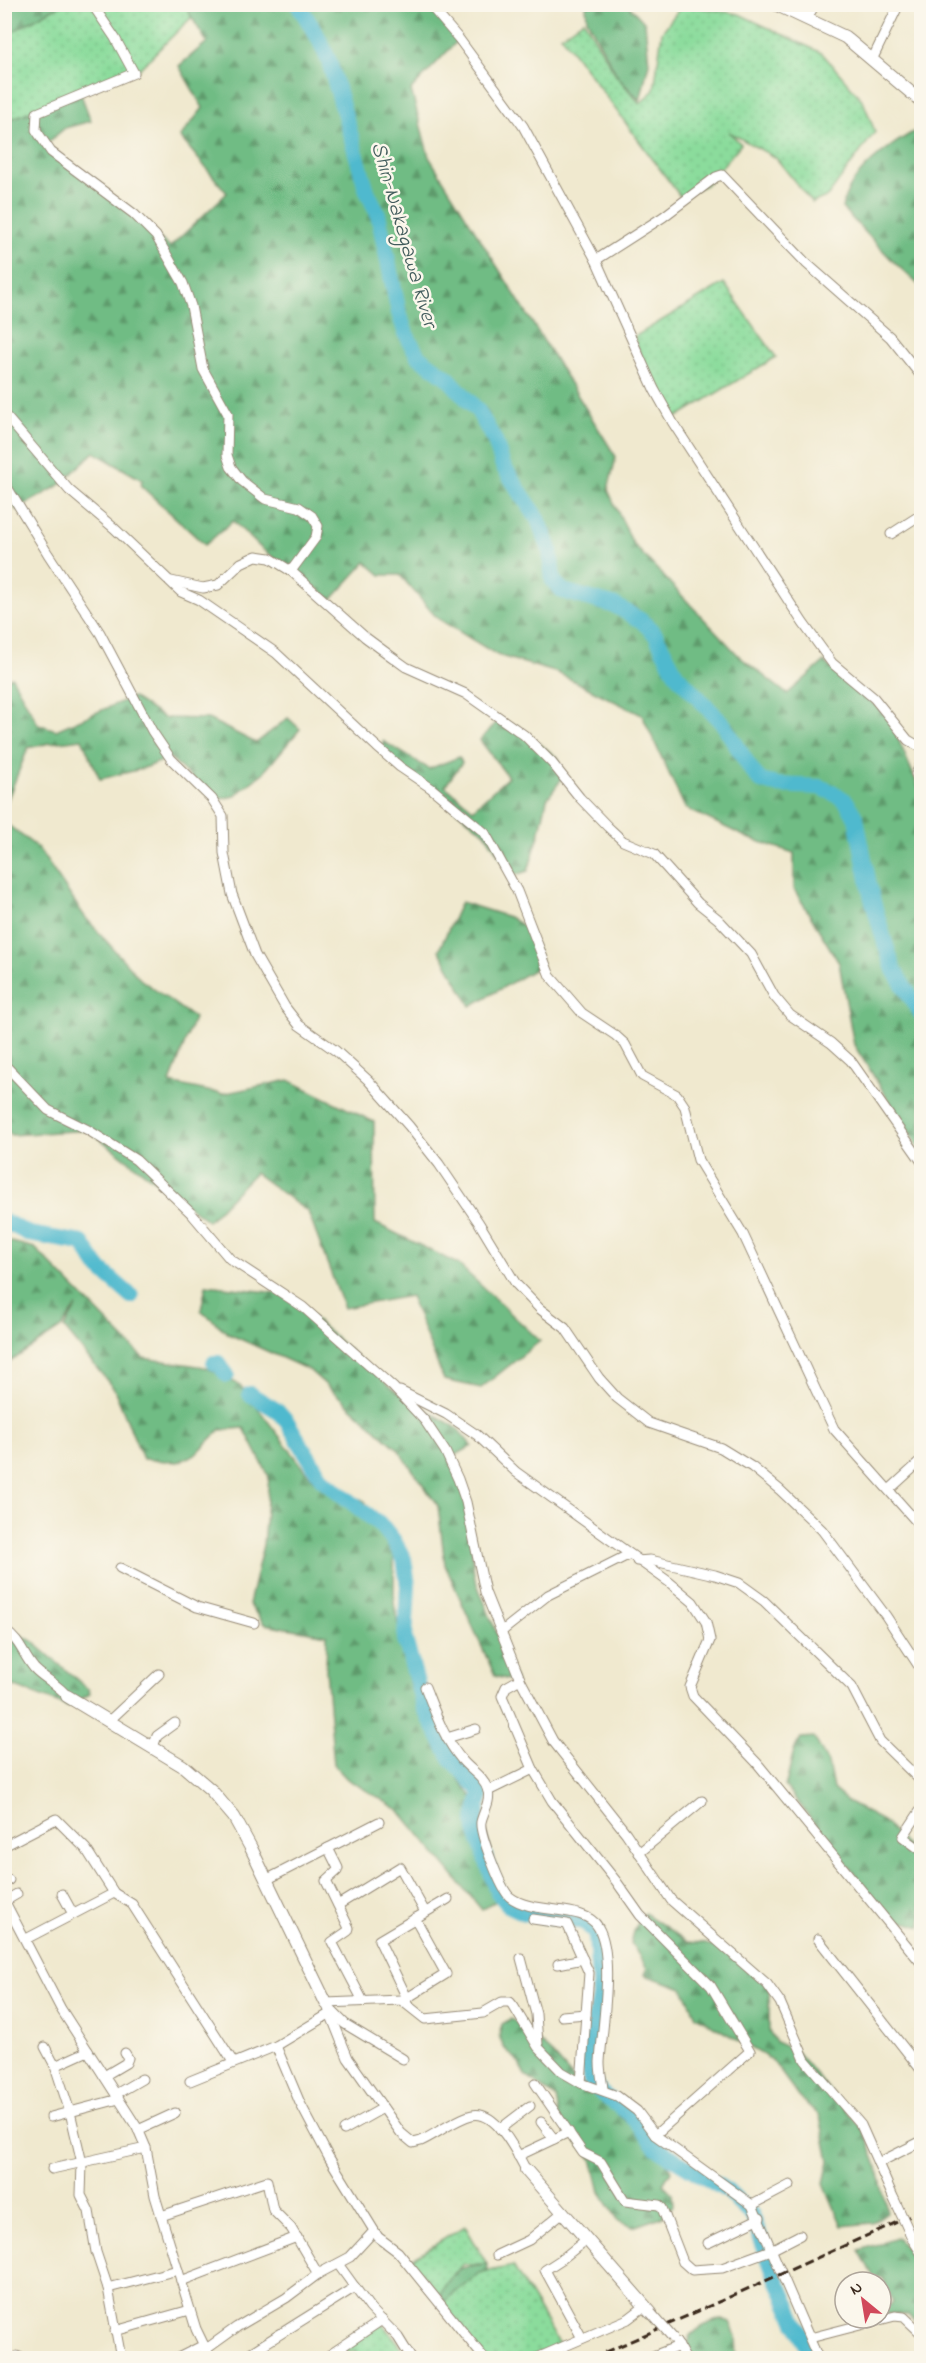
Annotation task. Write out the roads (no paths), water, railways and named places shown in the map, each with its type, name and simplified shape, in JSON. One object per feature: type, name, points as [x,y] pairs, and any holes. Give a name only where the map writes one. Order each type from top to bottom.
[{"type":"street","points":[[92,4],[134,73],[37,113],[36,130],[51,152],[127,209],[156,236],[183,283],[191,306],[203,369],[228,414],[227,455],[231,467],[242,481],[265,499],[299,507],[312,516],[318,526],[316,537],[291,571]]},
{"type":"street","points":[[429,4],[459,39],[523,126],[596,260],[654,389],[673,423],[803,623],[832,663],[874,698],[908,740],[921,748]]},
{"type":"street","points":[[775,4],[845,37],[921,102]]},
{"type":"street","points":[[807,19],[814,4]]},
{"type":"street","points":[[872,60],[896,5]]},
{"type":"street","points":[[596,260],[663,217],[716,177],[722,175],[806,263],[890,338],[921,377]]},
{"type":"street","points":[[4,414],[69,490],[181,592],[199,600],[276,653],[338,714],[438,793],[484,833],[517,891],[550,976],[582,1013],[625,1044],[642,1076],[677,1095],[685,1107],[698,1160],[743,1234],[834,1430],[921,1525]]},
{"type":"street","points":[[4,482],[100,633],[152,731],[171,759],[212,799],[223,816],[224,853],[232,894],[255,955],[285,1007],[299,1025],[344,1058],[368,1080],[409,1126],[466,1203],[516,1284],[540,1309],[565,1328],[599,1378],[617,1398],[650,1423],[721,1448],[752,1467],[780,1490],[822,1530],[886,1616],[921,1671]]},
{"type":"street","points":[[891,534],[921,514]]},
{"type":"street","points":[[171,581],[203,588],[218,585],[241,563],[256,556],[270,558],[291,571],[365,637],[406,667],[466,694],[524,735],[608,827],[623,841],[654,854],[698,903],[718,919],[751,954],[774,996],[790,1015],[831,1043],[851,1061],[921,1162]]},
{"type":"street","points":[[921,762],[916,774],[921,786]]},
{"type":"street","points":[[4,1064],[48,1110],[114,1145],[136,1160],[191,1213],[230,1259],[303,1307],[393,1387],[425,1421],[446,1451],[458,1479],[466,1502],[485,1592],[520,1679],[553,1741],[626,1833],[671,1900],[767,1984],[780,2002],[805,2060],[861,2125],[921,2254]]},
{"type":"street","points":[[393,1387],[446,1414],[477,1435],[516,1472],[628,1555],[669,1582],[693,1602],[706,1622],[710,1640],[690,1687],[693,1696],[757,1763],[921,1964]]},
{"type":"street","points":[[889,1490],[921,1460]]},
{"type":"street","points":[[501,1632],[548,1595],[628,1555]]},
{"type":"street","points":[[637,1560],[650,1560],[715,1575],[739,1583],[764,1601],[852,1687],[880,1740],[921,1782]]},
{"type":"street","points":[[120,1568],[197,1607],[254,1623]]},
{"type":"street","points":[[4,1630],[16,1638],[33,1667],[59,1686],[67,1696],[183,1766],[211,1790],[234,1817],[252,1848],[327,2007],[348,2058],[401,2133],[413,2143],[473,2115],[488,2118],[500,2129],[526,2170],[648,2309],[676,2342],[686,2358]]},
{"type":"street","points":[[109,1721],[159,1674]]},
{"type":"street","points":[[520,1679],[506,1687],[502,1696],[533,1769],[552,1801],[640,1915],[711,1986],[750,2051],[655,2135]]},
{"type":"street","points":[[425,1687],[447,1738],[462,1760],[483,1781],[488,1791],[488,1800],[480,1824],[499,1881],[509,1896],[528,1907],[591,1918],[598,1926],[604,1941],[606,1999],[600,2064],[603,2089]]},
{"type":"street","points":[[153,1747],[157,1736],[175,1723]]},
{"type":"street","points":[[447,1738],[476,1729]]},
{"type":"street","points":[[488,1791],[533,1769]]},
{"type":"street","points":[[639,1853],[702,1801]]},
{"type":"street","points":[[921,1809],[903,1837],[921,1851]]},
{"type":"street","points":[[4,1846],[56,1819],[86,1849],[114,1893],[132,1904],[233,2062]]},
{"type":"street","points":[[266,1880],[379,1822]]},
{"type":"street","points":[[328,1848],[338,1868],[326,1881],[349,1928],[332,1942],[363,2001]]},
{"type":"street","points":[[338,1905],[400,1867],[425,1912]]},
{"type":"street","points":[[26,1939],[114,1893]]},
{"type":"street","points":[[17,1894],[5,1900],[61,2009],[138,2130],[146,2148],[161,2216],[190,2310],[207,2351]]},
{"type":"street","points":[[62,1894],[73,1914]]},
{"type":"street","points":[[448,1899],[379,1940],[407,2001],[425,2019],[483,2013],[502,2002],[510,2002],[538,2047],[562,2072],[617,2096],[637,2111],[655,2135],[752,2205],[766,2252],[818,2358]]},
{"type":"street","points":[[14,1917],[24,1911]]},
{"type":"street","points":[[190,2081],[276,2046],[327,2007],[363,2001],[407,2001],[446,1974],[415,1918]]},
{"type":"street","points":[[533,1919],[567,1924],[589,1973],[586,2014],[586,2084]]},
{"type":"street","points":[[818,1939],[921,2071]]},
{"type":"street","points":[[521,1958],[536,2014],[538,2047]]},
{"type":"street","points":[[558,1964],[583,1959]]},
{"type":"street","points":[[327,2007],[345,2024],[403,2060]]},
{"type":"street","points":[[562,2016],[586,2014]]},
{"type":"street","points":[[276,2046],[300,2103],[328,2156],[378,2237],[398,2252],[484,2358]]},
{"type":"street","points":[[45,2047],[55,2066],[70,2112],[82,2163],[81,2195],[89,2211],[96,2252],[108,2288],[121,2358]]},
{"type":"street","points":[[55,2066],[88,2051]]},
{"type":"street","points":[[104,2076],[126,2063],[128,2058],[125,2053]]},
{"type":"street","points":[[51,2117],[117,2097],[142,2079]]},
{"type":"street","points":[[535,2084],[583,2153],[601,2162],[625,2201],[659,2205],[662,2208],[683,2262],[692,2270],[722,2268],[766,2252],[800,2235]]},
{"type":"street","points":[[500,2129],[530,2106]]},
{"type":"street","points":[[344,2130],[384,2108]]},
{"type":"street","points":[[138,2130],[175,2113]]},
{"type":"street","points":[[540,2122],[554,2139]]},
{"type":"street","points":[[518,2156],[569,2132]]},
{"type":"street","points":[[878,2163],[921,2141]]},
{"type":"street","points":[[52,2169],[146,2148]]},
{"type":"street","points":[[161,2216],[267,2181],[273,2210],[291,2228],[318,2274]]},
{"type":"street","points":[[752,2205],[790,2185]]},
{"type":"street","points":[[497,2254],[529,2240],[563,2212]]},
{"type":"street","points":[[708,2243],[755,2220]]},
{"type":"street","points":[[178,2358],[207,2351],[237,2327],[286,2298],[318,2274],[350,2258],[374,2230]]},
{"type":"street","points":[[181,2281],[297,2237]]},
{"type":"street","points":[[582,2338],[545,2270],[587,2239]]},
{"type":"street","points":[[338,2264],[398,2337],[411,2358]]},
{"type":"street","points":[[108,2288],[178,2270]]},
{"type":"street","points":[[243,2358],[355,2287]]},
{"type":"street","points":[[537,2358],[648,2309]]},
{"type":"street","points":[[115,2331],[190,2310]]},
{"type":"street","points":[[810,2338],[895,2316],[904,2317],[921,2334]]},
{"type":"street","points":[[326,2358],[382,2320]]},
{"type":"street","points":[[648,2358],[676,2342]]},
{"type":"waterway","name":"Shin-Nakagawa River","points":[[298,4],[318,37],[329,61],[367,191],[378,214],[399,313],[406,334],[418,356],[448,378],[478,411],[495,441],[503,466],[538,519],[550,549],[553,581],[563,591],[616,606],[642,621],[655,634],[676,674],[724,725],[752,771],[761,781],[777,785],[819,787],[846,801],[856,818],[871,895],[894,970],[922,1015]]},
{"type":"waterway","points":[[4,1221],[29,1234],[82,1243],[98,1267],[131,1296]]},
{"type":"waterway","points":[[214,1363],[218,1363],[227,1375]]},
{"type":"waterway","points":[[250,1394],[278,1411],[286,1420],[322,1479],[383,1527],[404,1559],[408,1585],[405,1639],[424,1708],[451,1758],[481,1792],[475,1823],[476,1830],[497,1891],[508,1905],[525,1913],[578,1920],[587,1924],[596,1935],[600,1997],[587,2056],[590,2078],[602,2094],[630,2114],[657,2148],[727,2191],[752,2215],[772,2268],[812,2358]]},
{"type":"railway","points":[[593,2358],[922,2211]]}]
